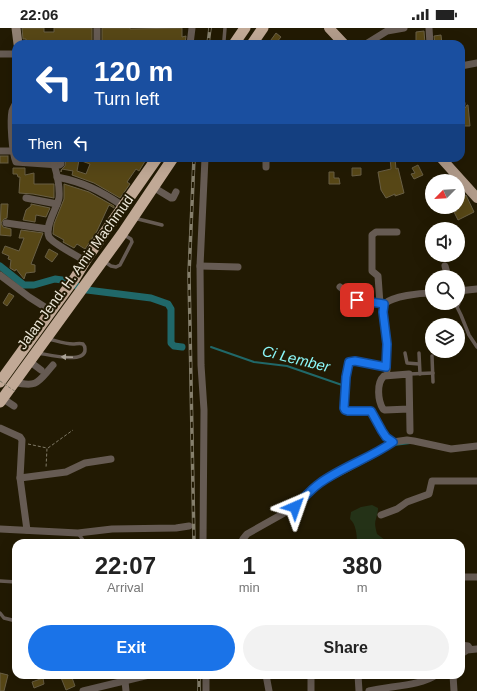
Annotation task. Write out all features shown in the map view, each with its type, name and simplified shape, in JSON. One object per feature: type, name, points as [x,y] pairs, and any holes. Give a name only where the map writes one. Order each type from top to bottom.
[{"type":"highway","points":[[237,40],[245,28]]},
{"type":"highway","points":[[245,40],[253,28]]},
{"type":"highway","points":[[255,40],[263,28]]},
{"type":"highway","name":"Jalan Jend. H. Amir Machmud","points":[[1,400],[15,387],[32,357],[46,338],[76,286],[94,260],[123,206],[154,162]]},
{"type":"highway","points":[[94,260],[161,162]]},
{"type":"highway","name":"Jalan Jend. H. Amir Machmud","points":[[0,382],[52,311],[76,286],[94,260],[122,234],[170,162]]},
{"type":"main road","points":[[16,28],[18,40]]},
{"type":"main road","points":[[329,28],[340,40]]},
{"type":"main road","points":[[445,162],[477,198]]},
{"type":"street","points":[[97,28],[97,40]]},
{"type":"street","points":[[190,40],[192,28]]},
{"type":"street","points":[[372,40],[387,31],[404,28]]},
{"type":"street","points":[[429,28],[430,40]]},
{"type":"street","points":[[0,54],[12,54]]},
{"type":"street","points":[[465,65],[477,63]]},
{"type":"street","points":[[0,151],[12,151]]},
{"type":"street","points":[[17,162],[54,164],[60,164],[60,162]]},
{"type":"street","points":[[203,539],[204,410],[201,365],[200,266],[205,162]]},
{"type":"street","points":[[266,162],[266,167]]},
{"type":"street","points":[[54,164],[59,192],[57,204],[48,229],[49,236],[51,239],[94,260]]},
{"type":"street","points":[[57,177],[87,185],[103,192],[123,206]]},
{"type":"street","points":[[153,187],[171,198],[173,198],[176,192]]},
{"type":"street","points":[[26,198],[57,204]]},
{"type":"street","points":[[6,223],[48,229]]},
{"type":"street","points":[[389,376],[386,367],[387,344],[378,276],[372,271],[372,235],[376,232],[397,232]]},
{"type":"street","points":[[200,266],[238,267]]},
{"type":"street","points":[[445,266],[446,270]]},
{"type":"street","points":[[0,275],[29,297],[52,311]]},
{"type":"street","points":[[340,287],[357,300],[382,304],[390,300],[425,294]]},
{"type":"street","points":[[465,290],[477,289]]},
{"type":"street","points":[[32,357],[41,370]]},
{"type":"street","points":[[386,367],[355,361],[349,362],[346,377],[344,408],[348,411],[371,411],[391,444]]},
{"type":"street","points":[[15,387],[37,383],[53,365]]},
{"type":"street","points":[[409,409],[385,410],[381,407],[379,399],[382,377],[408,374],[410,431]]},
{"type":"street","points":[[1,400],[14,406]]},
{"type":"street","points":[[0,428],[20,437],[23,443],[20,478],[27,530]]},
{"type":"street","points":[[243,539],[247,534],[295,507],[320,483],[391,444],[407,440],[451,449],[477,446]]},
{"type":"street","points":[[20,478],[66,472],[85,463],[111,459]]},
{"type":"street","points":[[381,515],[397,509],[407,502],[429,494],[433,481],[477,481]]},
{"type":"street","points":[[0,529],[78,533],[112,529],[176,528],[189,526]]},
{"type":"street","points":[[465,577],[477,577]]},
{"type":"street","points":[[83,691],[133,679]]},
{"type":"street","points":[[206,679],[206,691]]},
{"type":"street","points":[[267,679],[269,691]]},
{"type":"street","points":[[311,679],[311,691]]},
{"type":"street","points":[[358,679],[359,691]]},
{"type":"street","points":[[369,691],[384,689],[421,679]]},
{"type":"street","points":[[453,679],[454,691]]},
{"type":"street","points":[[125,681],[126,691]]},
{"type":"lane","points":[[224,40],[225,28]]},
{"type":"lane","points":[[133,218],[162,225]]},
{"type":"lane","points":[[94,260],[116,267],[120,265],[132,242],[131,239],[122,234]]},
{"type":"lane","points":[[459,310],[469,335],[477,347]]},
{"type":"lane","points":[[32,357],[80,357],[84,355],[85,348],[83,344],[60,342],[46,338]]},
{"type":"lane","points":[[405,353],[407,363],[419,364]]},
{"type":"lane","points":[[419,353],[420,374]]},
{"type":"lane","points":[[432,358],[433,382]]},
{"type":"lane","points":[[408,374],[432,373]]},
{"type":"lane","points":[[78,533],[82,539]]},
{"type":"lane","points":[[0,581],[12,582]]},
{"type":"lane","points":[[0,613],[4,618],[12,620]]},
{"type":"path","points":[[0,382],[15,387]]},
{"type":"path","points":[[23,443],[47,448],[73,430]]},
{"type":"path","points":[[45,474],[47,448]]},
{"type":"green space","points":[[372,505],[378,508],[375,526],[377,534],[384,539],[357,539],[355,527],[350,519],[351,512],[361,507]]},
{"type":"building","points":[[22,28],[44,28],[44,32],[54,32],[54,28],[92,28],[92,40],[23,39]]},
{"type":"building","points":[[102,28],[182,28],[182,37],[186,36],[186,40],[102,40]]},
{"type":"building","points":[[424,31],[425,40],[416,40],[416,32]]},
{"type":"building","points":[[276,33],[281,37],[278,40],[271,40]]},
{"type":"building","points":[[441,35],[442,40],[434,40],[434,36]]},
{"type":"building","points":[[468,105],[470,126],[465,126],[465,108]]},
{"type":"building","points":[[0,156],[8,156],[8,163],[0,163]]},
{"type":"building","points":[[66,162],[79,162],[77,171],[86,174],[90,164],[84,162],[145,162],[139,171],[136,169],[127,182],[130,184],[120,198],[94,183],[72,175],[73,171],[62,169],[65,166]]},
{"type":"building","points":[[390,162],[395,162],[396,169],[398,168],[404,193],[395,196],[395,194],[386,198],[381,190],[378,172],[391,169]]},
{"type":"building","points":[[418,165],[423,175],[414,179],[411,174],[415,173],[412,168]]},
{"type":"building","points":[[13,168],[25,168],[25,175],[34,173],[34,184],[54,184],[54,198],[19,193],[20,177],[18,177],[17,174],[13,174]]},
{"type":"building","points":[[352,168],[361,168],[361,175],[352,176]]},
{"type":"building","points":[[329,172],[334,172],[334,178],[339,178],[340,184],[329,184]]},
{"type":"building","points":[[64,184],[89,192],[114,206],[114,208],[109,205],[97,231],[85,249],[77,244],[74,248],[53,234],[54,224],[64,199]]},
{"type":"building","points":[[465,196],[474,212],[458,220],[455,214],[465,214]]},
{"type":"building","points":[[1,204],[8,204],[7,218],[1,223],[3,227],[11,229],[11,236],[0,235]]},
{"type":"building","points":[[31,204],[50,208],[46,217],[36,215],[35,222],[23,220],[26,210],[31,206]]},
{"type":"building","points":[[21,230],[43,233],[31,264],[35,265],[35,272],[26,273],[24,279],[16,269],[15,271],[10,268],[11,260],[8,259],[9,256],[2,253],[5,246],[19,251],[24,238],[19,238]]},
{"type":"building","points":[[49,249],[58,254],[52,262],[45,257]]},
{"type":"building","points":[[9,293],[14,296],[7,306],[3,303]]},
{"type":"building","points":[[0,673],[8,675],[4,691],[0,691]]},
{"type":"building","points":[[43,679],[44,684],[34,688],[32,682]]},
{"type":"building","points":[[62,679],[72,679],[75,686],[66,690]]},
{"type":"waterway","name":"Ci Lember","points":[[0,266],[24,285],[34,285],[55,279],[62,280],[87,290],[151,298],[168,304],[171,309],[171,343],[174,346],[182,347]]},
{"type":"waterway","name":"Ci Lember","points":[[211,347],[254,362],[287,366],[342,385],[343,387]]},
{"type":"waterway","name":"Ci Lember","points":[[392,444],[410,443]]},
{"type":"railway","points":[[208,40],[210,28]]},
{"type":"railway","points":[[194,162],[189,274],[194,539]]},
{"type":"railway","points":[[199,679],[199,691]]},
{"type":"route","points":[[295,507],[320,483],[375,454],[393,442],[386,437],[371,411],[348,411],[344,408],[346,377],[349,362],[355,361],[386,367],[387,344],[383,312],[384,304],[357,300]]}]
